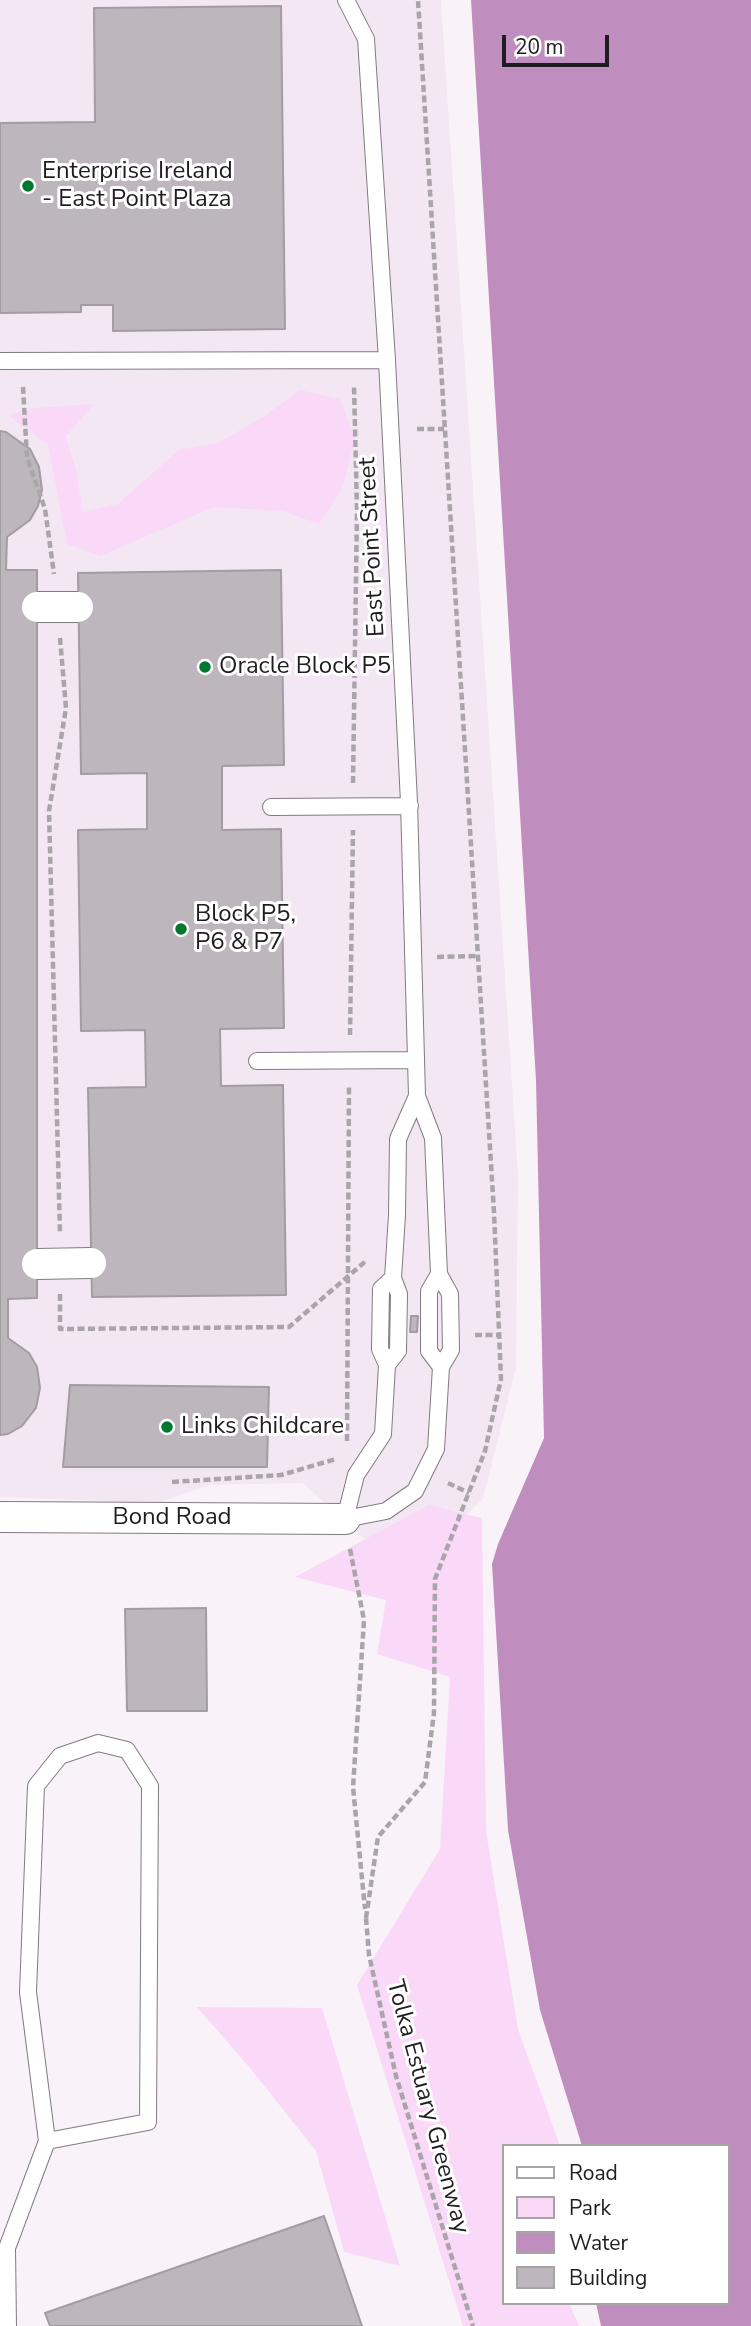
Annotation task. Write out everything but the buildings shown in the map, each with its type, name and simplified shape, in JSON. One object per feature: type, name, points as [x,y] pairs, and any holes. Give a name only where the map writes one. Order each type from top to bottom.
[{"type":"street","points":[[37,1264],[91,1263]]},
{"type":"street","name":"Bond Road","points":[[0,1517],[345,1519]]},
{"type":"lane","name":"East Point Street","points":[[346,0],[366,39],[387,360],[410,806],[417,1097]]},
{"type":"lane","points":[[0,361],[387,360]]},
{"type":"lane","points":[[271,807],[410,806]]},
{"type":"lane","points":[[257,1061],[416,1060]]},
{"type":"lane","points":[[417,1097],[433,1138],[439,1274],[450,1294],[451,1350],[441,1367],[436,1449],[415,1491],[386,1511],[345,1519],[356,1475],[383,1434],[387,1365],[380,1349],[381,1289],[393,1278],[398,1139],[417,1097]]},
{"type":"lane","points":[[8,2326],[7,2248],[47,2141],[28,1992],[36,1786],[60,1756],[98,1743],[127,1750],[150,1786],[148,2122],[47,2141]]},
{"type":"path","points":[[366,1918],[378,1837],[425,1782],[434,1713],[435,1579],[485,1451],[501,1379],[494,1212],[418,0]]},
{"type":"path","points":[[26,360],[22,396],[27,458],[45,509],[55,583]]},
{"type":"path","points":[[58,613],[66,708],[49,811],[60,1239]]},
{"type":"path","points":[[414,958],[478,956]]},
{"type":"path","points":[[60,1290],[61,1329],[289,1327],[348,1275],[396,1238]]},
{"type":"path","name":"Tolka Estuary Greenway","points":[[345,1519],[364,1620],[353,1787],[369,1955],[396,2076],[473,2326]]},
{"type":"shaded area","points":[[0,0],[441,0],[518,1175],[516,1367],[483,1499],[435,1544],[374,1548],[303,1483],[209,1485],[158,1503],[0,1497]]},
{"type":"green space","points":[[300,390],[340,399],[355,439],[342,489],[319,524],[283,511],[214,507],[100,556],[67,544],[48,444],[8,415],[35,408],[94,404],[66,436],[76,470],[83,512],[118,504],[179,450],[218,443],[263,417]]},
{"type":"green space","points":[[429,1505],[482,1518],[486,1831],[518,2029],[559,2144],[503,2144],[503,2305],[570,2305],[579,2326],[463,2326],[357,1985],[440,1849],[450,1677],[377,1654],[386,1600],[295,1577]]},
{"type":"green space","points":[[197,2007],[322,2008],[400,2266],[344,2252],[316,2151]]},
{"type":"water","points":[[471,0],[751,0],[751,2326],[601,2326],[596,2305],[730,2305],[730,2144],[581,2144],[540,2010],[508,1830],[492,1564],[544,1438],[536,1080]]},
{"type":"place","name":"Enterprise Ireland - East Point Plaza","points":[[28,186]]},
{"type":"place","name":"Oracle Block P5","points":[[205,667]]},
{"type":"place","name":"Block P5, P6 & P7","points":[[181,929]]},
{"type":"place","name":"Links Childcare","points":[[167,1427]]}]
